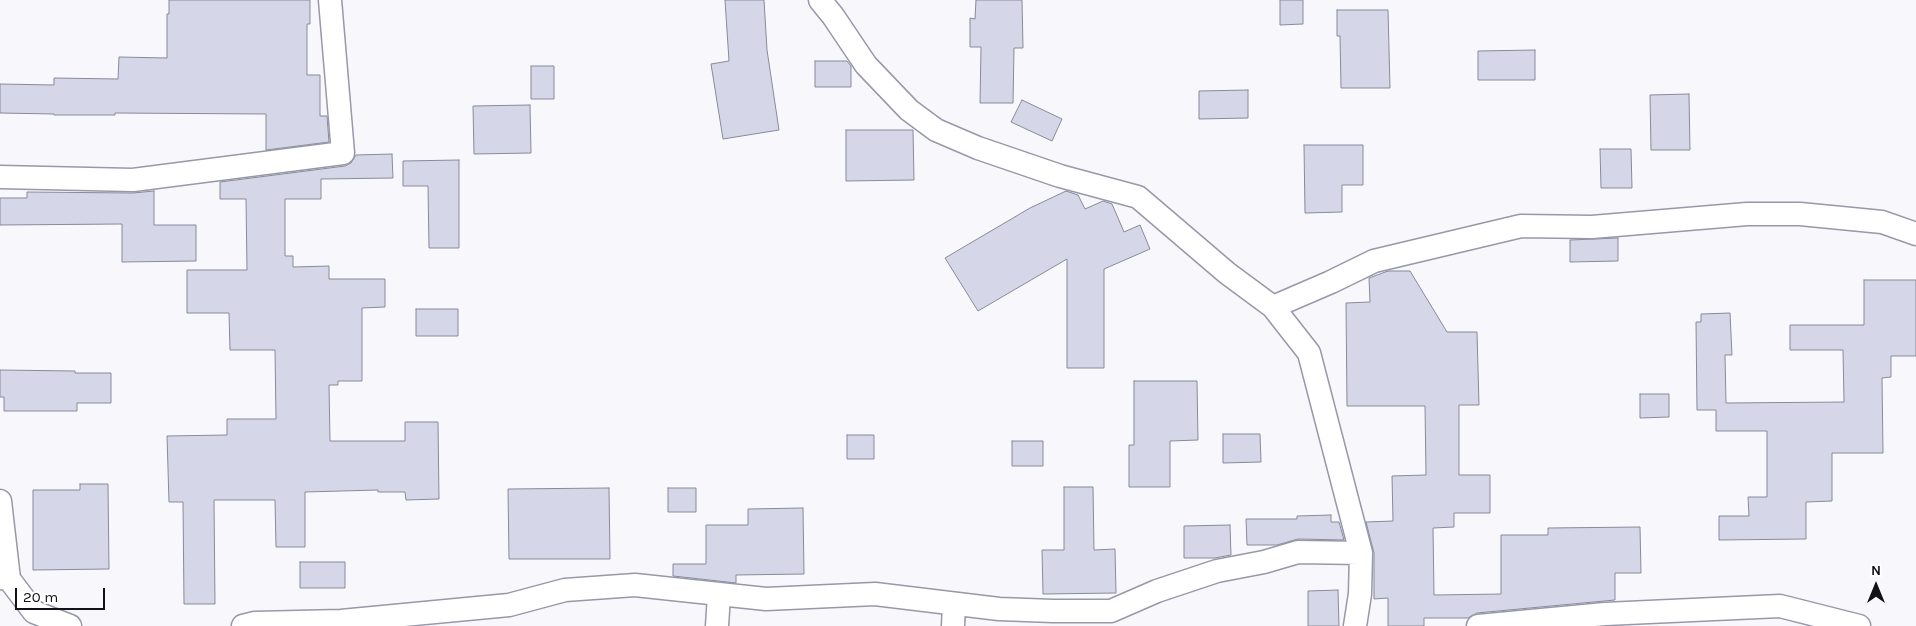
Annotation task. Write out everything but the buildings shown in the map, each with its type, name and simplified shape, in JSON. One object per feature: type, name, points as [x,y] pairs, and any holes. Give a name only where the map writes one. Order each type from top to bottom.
[{"type":"street","points":[[0,177],[133,180],[342,154],[330,0]]},
{"type":"street","points":[[820,0],[833,16],[866,66],[909,110],[936,130],[978,148],[1060,176],[1138,197],[1227,274],[1274,308],[1309,354],[1361,553],[1360,594],[1355,626]]},
{"type":"street","points":[[1274,308],[1374,261],[1521,226],[1592,227],[1747,214],[1800,214],[1882,222],[1916,234]]},
{"type":"street","points":[[0,501],[5,579],[34,612],[70,626]]},
{"type":"street","points":[[243,626],[255,623],[341,621],[509,605],[565,590],[635,585],[766,599],[875,594],[954,604],[1035,611],[1111,611],[1157,591],[1217,571],[1264,562],[1298,552],[1361,553]]},
{"type":"street","points":[[717,626],[719,595]]},
{"type":"street","points":[[953,626],[954,604]]},
{"type":"street","points":[[1478,626],[1605,614],[1780,606],[1859,626]]}]
